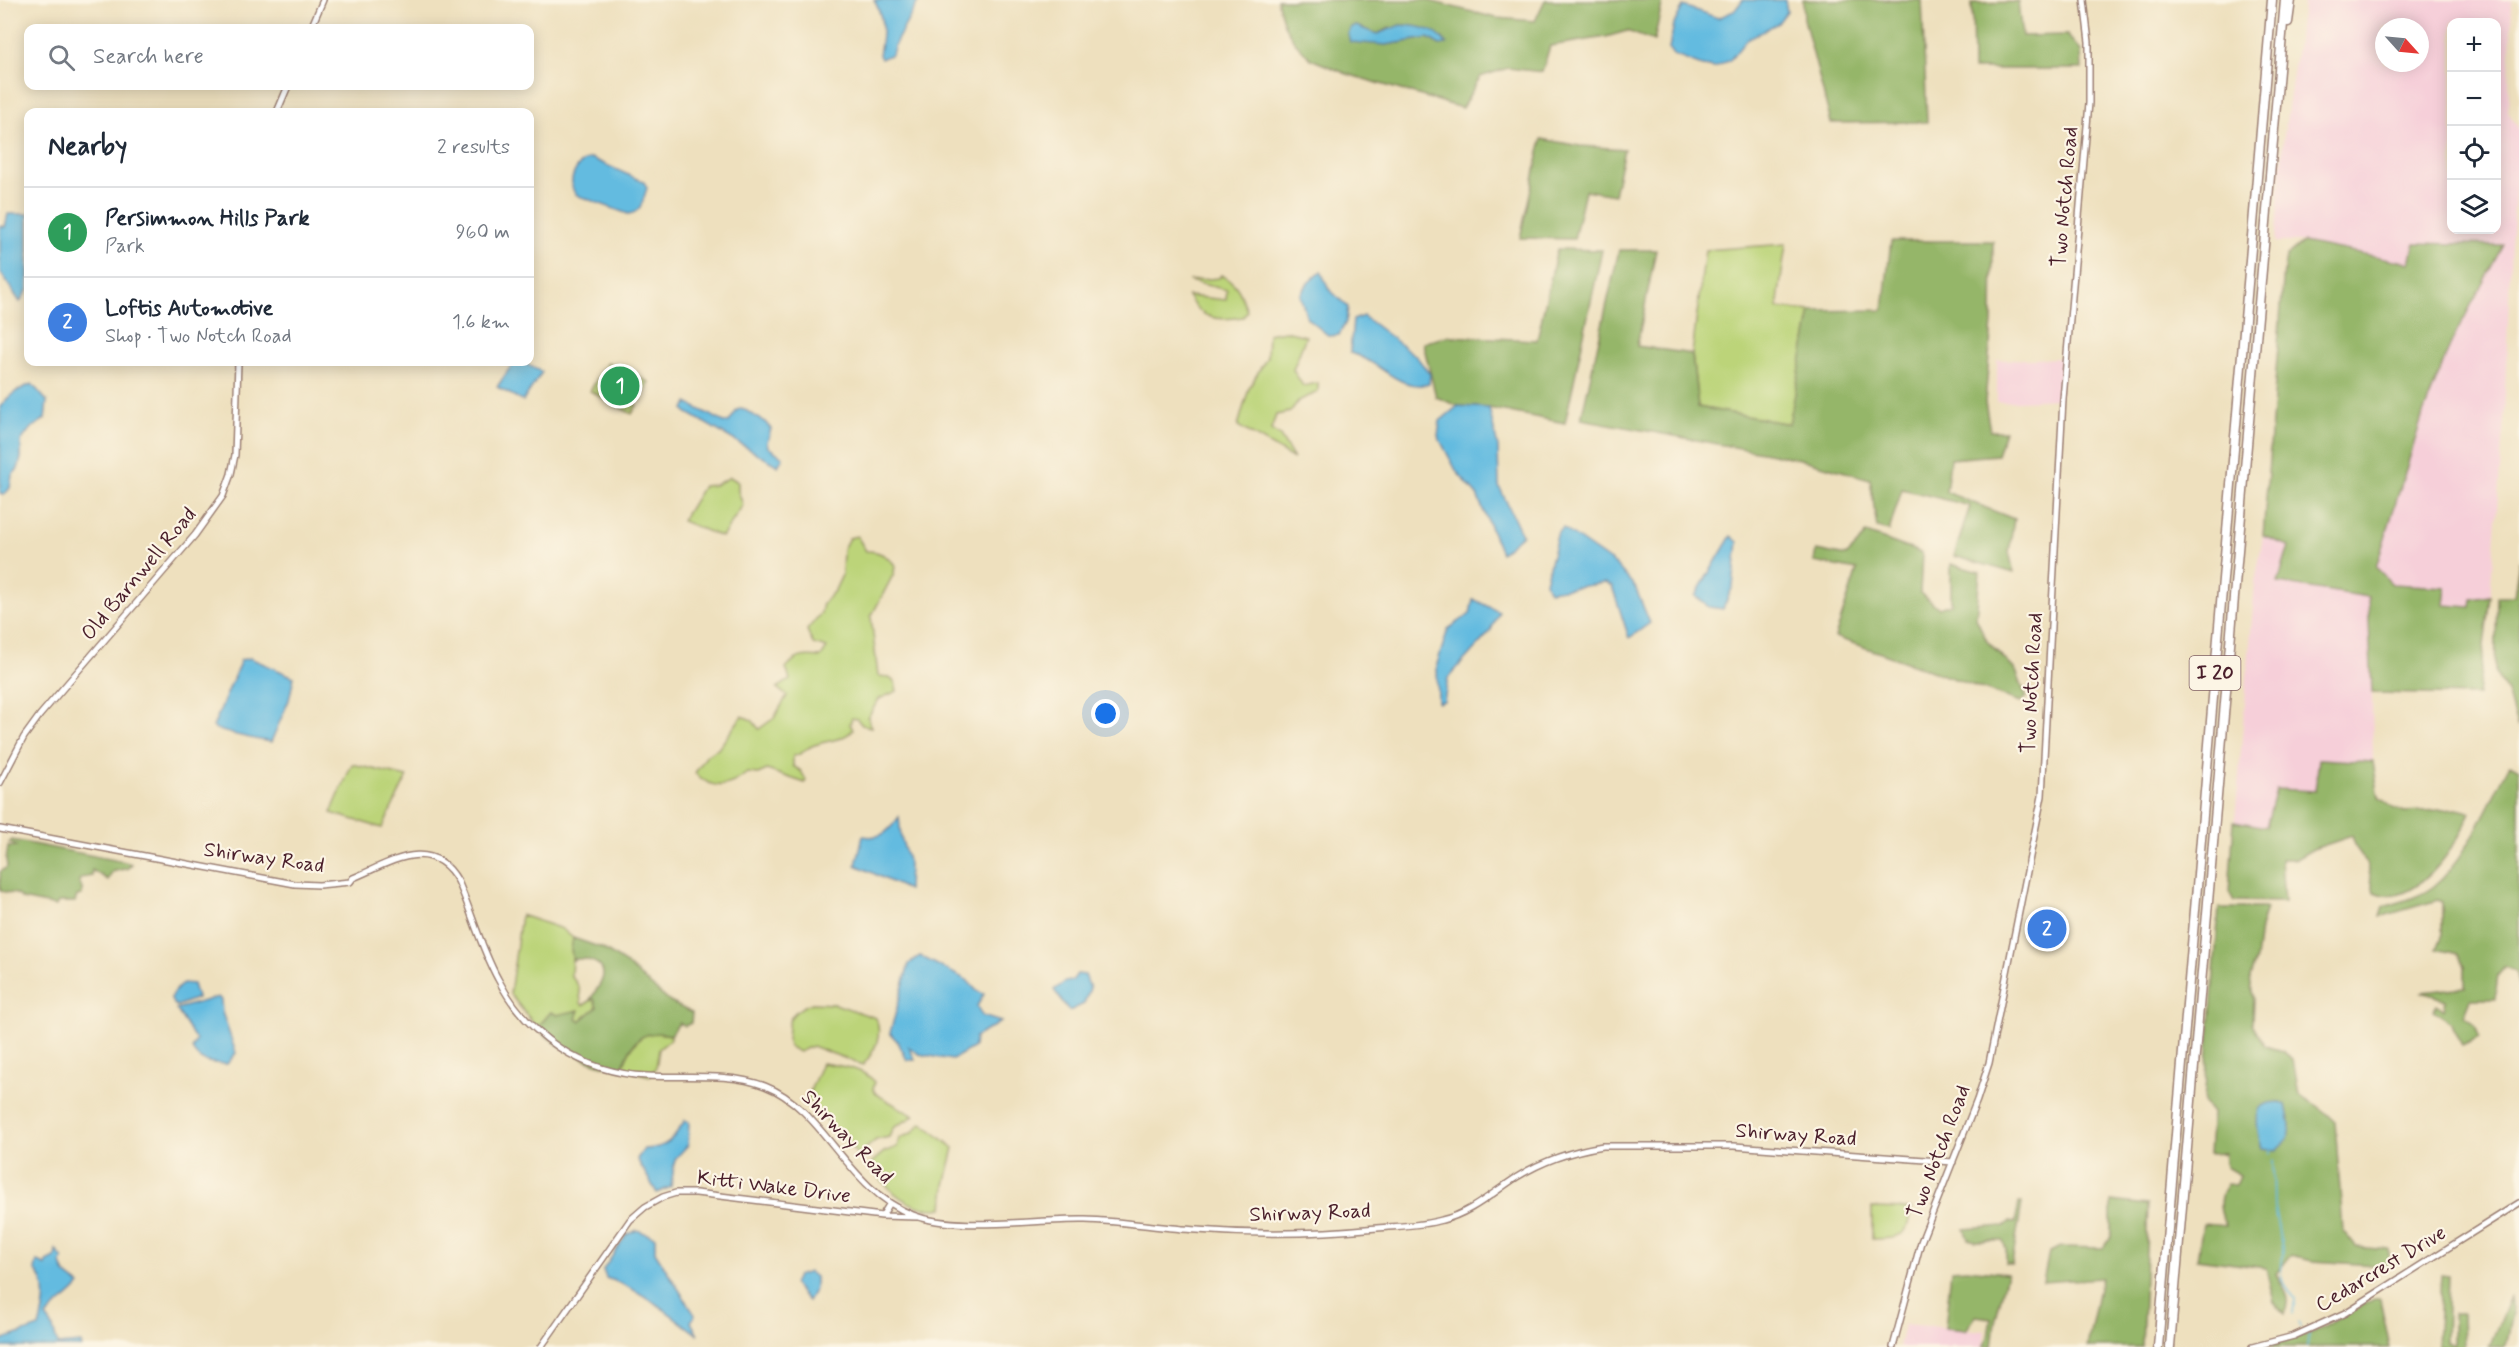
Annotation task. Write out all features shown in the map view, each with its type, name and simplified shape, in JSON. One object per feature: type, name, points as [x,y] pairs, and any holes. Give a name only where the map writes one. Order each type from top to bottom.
[{"type":"highway","name":"I 20","points":[[2158,1347],[2265,87],[2270,0]]},
{"type":"highway","name":"I 20","points":[[2170,1347],[2285,0]]},
{"type":"highway","points":[[2277,84],[2291,0]]},
{"type":"street","points":[[313,24],[323,0]]},
{"type":"street","name":"Two Notch Road","points":[[1893,1347],[1914,1263],[1989,1063],[2042,796],[2063,399],[2090,103],[2089,42],[2084,0]]},
{"type":"street","points":[[279,108],[286,90]]},
{"type":"street","name":"Old Barnwell Road","points":[[0,783],[24,737],[40,715],[195,535],[223,496],[235,455],[238,366]]},
{"type":"street","name":"Shirway Road","points":[[0,829],[295,884],[350,882],[352,878],[405,856],[419,855],[435,859],[445,866],[458,881],[504,991],[517,1010],[544,1037],[582,1060],[613,1071],[640,1076],[741,1079],[769,1088],[797,1106],[865,1184],[890,1203],[918,1217],[960,1223],[1098,1220],[1217,1232],[1278,1233],[1351,1230],[1412,1226],[1447,1219],[1471,1209],[1539,1164],[1579,1149],[1734,1146],[1953,1162]]},
{"type":"street","name":"Kitti Wake Drive","points":[[541,1347],[622,1230],[645,1207],[663,1197],[676,1193],[696,1193],[882,1216],[918,1217]]},
{"type":"street","points":[[882,1216],[890,1203]]},
{"type":"street","name":"Cedarcrest Drive","points":[[2252,1347],[2294,1336],[2345,1313],[2519,1203]]},
{"type":"shaded area","points":[[2304,0],[2512,0],[2508,112],[2519,129],[2519,150],[2511,245],[2504,420],[2490,596],[2472,599],[2471,608],[2444,605],[2445,587],[2392,584],[2376,567],[2423,414],[2451,343],[2503,245],[2411,263],[2303,242],[2275,242],[2283,142]]},
{"type":"shaded area","points":[[2063,358],[2059,399],[1997,402],[1997,360]]},
{"type":"shaded area","points":[[2263,536],[2290,546],[2278,583],[2368,596],[2373,762],[2319,759],[2315,791],[2276,789],[2267,827],[2235,821],[2255,583]]},
{"type":"shaded area","points":[[1904,1324],[1985,1331],[1983,1347],[1899,1347]]},
{"type":"green space","points":[[1277,0],[1426,0],[1496,18],[1535,21],[1545,0],[1663,0],[1654,41],[1627,31],[1606,37],[1550,46],[1542,72],[1508,68],[1480,77],[1462,108],[1347,74],[1311,59],[1294,41],[1284,25]],"holes":[[[1356,26],[1377,34],[1390,28],[1443,38],[1440,45],[1428,38],[1386,45]]]},
{"type":"green space","points":[[1803,0],[1922,0],[1927,122],[1831,123],[1804,19]]},
{"type":"green space","points":[[2018,2],[2022,36],[2067,35],[2081,51],[2082,69],[1973,69],[1972,3]]},
{"type":"green space","points":[[1542,139],[1580,146],[1624,149],[1614,195],[1585,190],[1574,239],[1520,238]]},
{"type":"green space","points":[[1891,241],[1993,241],[1992,322],[1985,402],[1990,431],[2005,431],[1997,455],[1950,459],[1946,492],[2014,519],[2009,552],[2014,573],[1954,556],[1970,506],[1902,489],[1889,531],[1877,528],[1870,479],[1800,459],[1581,419],[1619,250],[1656,250],[1637,346],[1692,354],[1698,407],[1789,424],[1811,311],[1883,310]]},
{"type":"green space","points":[[2303,242],[2410,263],[2415,243],[2503,245],[2451,343],[2423,414],[2376,567],[2392,584],[2446,587],[2444,605],[2471,607],[2472,599],[2490,596],[2478,695],[2372,693],[2368,597],[2278,583],[2289,546],[2263,536],[2284,269],[2286,257]]},
{"type":"green space","points":[[1786,244],[1777,308],[1811,311],[1790,424],[1698,407],[1692,354],[1705,250]]},
{"type":"green space","points":[[1557,249],[1602,250],[1565,423],[1489,408],[1458,406],[1436,397],[1423,343],[1447,336],[1537,340]]},
{"type":"green space","points":[[1221,275],[1235,285],[1241,294],[1247,311],[1243,317],[1225,319],[1211,317],[1198,310],[1188,296],[1226,300],[1227,290],[1189,281],[1219,278]]},
{"type":"green space","points":[[1285,331],[1306,336],[1293,370],[1303,386],[1318,383],[1318,392],[1298,401],[1290,412],[1276,415],[1271,430],[1280,436],[1294,459],[1238,426],[1249,388],[1267,357],[1268,334]]},
{"type":"green space","points":[[607,363],[649,382],[644,393],[638,391],[632,402],[637,405],[632,414],[590,391]]},
{"type":"green space","points":[[730,477],[738,482],[738,491],[743,505],[722,537],[682,521],[703,486],[715,485]]},
{"type":"green space","points":[[1866,533],[1922,553],[1920,593],[1939,608],[1951,604],[1951,564],[1980,572],[1976,618],[1987,641],[2016,671],[2026,697],[2020,702],[1835,637],[1857,570],[1814,562],[1816,550],[1846,556]]},
{"type":"green space","points":[[857,536],[866,551],[882,554],[895,565],[894,573],[871,617],[878,676],[888,677],[895,682],[897,691],[879,699],[868,717],[871,727],[862,725],[857,719],[852,718],[850,724],[853,730],[849,734],[815,745],[793,756],[793,766],[801,771],[806,780],[805,783],[767,770],[758,774],[747,773],[727,784],[708,783],[695,773],[707,755],[718,749],[742,716],[752,720],[759,729],[774,718],[787,696],[777,688],[790,680],[786,668],[802,657],[821,657],[827,648],[813,644],[807,630],[821,613],[823,603],[835,590],[842,575],[843,549],[849,538]]},
{"type":"green space","points":[[2519,561],[2519,722],[2517,726],[2507,692],[2495,673],[2497,596],[2514,596]]},
{"type":"green space","points":[[2319,759],[2373,762],[2379,797],[2393,808],[2405,812],[2457,809],[2471,812],[2446,856],[2420,883],[2405,892],[2390,895],[2374,892],[2367,863],[2356,848],[2352,836],[2313,849],[2296,859],[2281,859],[2284,902],[2234,901],[2229,892],[2234,821],[2266,827],[2276,789],[2315,791]]},
{"type":"green space","points":[[352,764],[407,777],[382,828],[331,813]]},
{"type":"green space","points":[[2510,764],[2519,769],[2519,986],[2515,971],[2505,967],[2498,975],[2495,999],[2471,999],[2464,1016],[2475,1025],[2479,1037],[2462,1045],[2452,1023],[2433,1010],[2437,1004],[2444,1010],[2446,1000],[2422,992],[2465,987],[2465,966],[2458,954],[2436,949],[2442,934],[2442,902],[2438,900],[2380,917],[2383,907],[2423,893],[2446,874],[2477,829]]},
{"type":"green space","points":[[12,840],[132,864],[128,868],[112,872],[108,880],[92,870],[92,876],[81,878],[79,881],[82,895],[77,896],[75,902],[58,902],[56,906],[22,899],[16,894],[0,891],[0,872],[7,867],[8,847],[16,846],[9,843]]},
{"type":"green space","points":[[2219,908],[2266,908],[2250,977],[2253,998],[2252,1023],[2265,1046],[2282,1051],[2293,1059],[2299,1095],[2318,1106],[2335,1122],[2343,1231],[2356,1247],[2389,1250],[2389,1266],[2313,1261],[2290,1256],[2276,1274],[2288,1298],[2285,1314],[2274,1302],[2266,1268],[2197,1259],[2203,1224],[2226,1226],[2220,1199],[2227,1184],[2236,1185],[2240,1175],[2226,1167],[2224,1153],[2209,1154],[2212,1113],[2204,1103]]},
{"type":"green space","points":[[521,915],[562,929],[573,938],[571,977],[578,985],[581,1003],[583,1005],[594,999],[597,1007],[580,1021],[576,1019],[578,1012],[557,1015],[551,1012],[537,1028],[510,994]]},
{"type":"green space","points":[[573,938],[602,948],[625,963],[670,1002],[692,1013],[691,1023],[685,1026],[679,1023],[671,1035],[652,1034],[639,1039],[629,1051],[622,1069],[587,1060],[555,1043],[537,1028],[551,1012],[557,1015],[579,1010],[576,1019],[580,1021],[597,1007],[594,999],[589,1001],[603,978],[602,970],[596,963],[582,959],[573,960],[571,950]]},
{"type":"green space","points":[[812,1003],[835,1004],[876,1018],[879,1031],[877,1043],[863,1065],[812,1046],[799,1052],[789,1047],[790,1019],[798,1010]]},
{"type":"green space","points":[[651,1032],[671,1035],[671,1039],[659,1049],[656,1068],[650,1076],[622,1069],[636,1042]]},
{"type":"green space","points":[[822,1063],[864,1073],[875,1082],[873,1089],[876,1094],[914,1116],[893,1128],[889,1137],[876,1140],[858,1155],[807,1098]]},
{"type":"green space","points":[[922,1123],[954,1148],[945,1185],[943,1208],[921,1207],[900,1198],[883,1182],[870,1164],[884,1152],[897,1147],[900,1138],[912,1133]]},
{"type":"green space","points":[[2111,1201],[2148,1205],[2142,1347],[2087,1347],[2101,1278],[2043,1282],[2049,1252],[2060,1247],[2103,1248],[2111,1237]]},
{"type":"green space","points":[[2019,1203],[2022,1203],[2012,1264],[2006,1264],[2006,1250],[2003,1241],[1968,1239],[1964,1229],[2015,1223]]},
{"type":"green space","points":[[1872,1208],[1911,1209],[1905,1232],[1896,1237],[1872,1239]]},
{"type":"green space","points":[[1966,1269],[2007,1273],[1995,1322],[1992,1347],[1983,1347],[1988,1337],[1991,1318],[1976,1316],[1966,1330],[1945,1328],[1951,1270]]},
{"type":"green space","points":[[2441,1275],[2448,1276],[2446,1342],[2453,1344],[2453,1313],[2462,1313],[2463,1347],[2437,1347]]},
{"type":"green space","points":[[2510,1297],[2513,1314],[2506,1345],[2489,1347]]},
{"type":"green space","points":[[2374,1299],[2380,1299],[2390,1347],[2267,1347],[2314,1332]]},
{"type":"water","points":[[874,0],[919,0],[892,54],[881,59],[879,55],[881,20]]},
{"type":"water","points":[[1743,0],[1785,0],[1787,11],[1778,23],[1746,40],[1730,60],[1715,68],[1702,66],[1673,55],[1669,49],[1674,24],[1683,6],[1718,18],[1734,11]]},
{"type":"water","points":[[1401,25],[1432,31],[1447,44],[1440,45],[1428,38],[1386,45],[1350,42],[1348,34],[1351,27],[1356,26],[1377,34]]},
{"type":"water","points":[[591,158],[644,182],[647,188],[641,205],[636,211],[628,214],[576,195],[572,184],[574,173],[581,164]]},
{"type":"water","points":[[8,214],[24,214],[24,296],[20,302],[0,272],[0,226],[5,227]]},
{"type":"water","points":[[1321,271],[1328,288],[1348,307],[1346,322],[1339,335],[1329,336],[1307,318],[1300,295],[1308,283]]},
{"type":"water","points":[[1363,316],[1416,356],[1430,374],[1429,384],[1408,383],[1360,356],[1350,353],[1353,320]]},
{"type":"water","points":[[511,366],[530,366],[542,372],[523,401],[497,387]]},
{"type":"water","points":[[32,384],[47,401],[45,419],[31,428],[21,441],[21,458],[18,469],[12,475],[10,488],[4,495],[0,493],[0,407],[14,393]]},
{"type":"water","points":[[687,403],[724,422],[729,422],[737,410],[742,408],[765,422],[771,429],[767,442],[768,447],[783,457],[778,466],[686,412],[684,409]]},
{"type":"water","points":[[1458,406],[1489,408],[1498,447],[1499,486],[1522,535],[1501,553],[1477,495],[1457,472],[1438,436],[1440,421]]},
{"type":"water","points":[[1563,528],[1616,565],[1635,587],[1650,623],[1629,638],[1612,586],[1605,583],[1549,591],[1545,582],[1558,532]]},
{"type":"water","points":[[1731,536],[1738,542],[1733,586],[1723,609],[1709,607],[1695,596]]},
{"type":"water","points":[[1473,599],[1499,612],[1490,632],[1448,678],[1444,701],[1438,703],[1437,664],[1448,629],[1470,614]]},
{"type":"water","points":[[250,658],[294,677],[289,700],[271,742],[213,727],[241,660]]},
{"type":"water","points":[[899,817],[901,837],[909,864],[908,890],[856,865],[863,836],[884,833]]},
{"type":"water","points":[[920,956],[967,980],[977,991],[984,994],[977,1006],[982,1016],[1001,1022],[975,1037],[974,1047],[952,1060],[919,1054],[909,1047],[915,1060],[907,1060],[898,1042],[890,1033],[909,964]]},
{"type":"water","points":[[1077,974],[1085,975],[1090,988],[1084,1004],[1069,1011],[1054,990],[1065,982],[1072,981]]},
{"type":"water","points":[[183,983],[193,984],[197,998],[177,1006],[173,1004],[172,994]]},
{"type":"water","points":[[218,997],[221,1000],[222,1012],[236,1053],[227,1064],[207,1062],[198,1058],[192,1049],[196,1040],[176,1009]]},
{"type":"water","points":[[2281,1102],[2286,1104],[2290,1125],[2288,1139],[2277,1150],[2262,1148],[2258,1127],[2259,1109],[2266,1104]]},
{"type":"water","points":[[685,1120],[689,1122],[688,1145],[675,1159],[671,1187],[657,1193],[637,1159],[644,1149],[659,1147],[669,1141]]},
{"type":"water","points":[[637,1230],[655,1237],[655,1252],[695,1315],[691,1322],[698,1335],[643,1295],[606,1278],[603,1270],[626,1235]]},
{"type":"water","points":[[56,1250],[63,1259],[61,1262],[65,1273],[80,1285],[46,1317],[52,1325],[58,1345],[81,1343],[82,1347],[0,1347],[1,1340],[39,1327],[44,1305],[44,1289],[43,1282],[35,1270],[37,1261],[46,1266],[47,1262],[55,1258]]},
{"type":"water","points":[[809,1272],[815,1277],[815,1289],[808,1301],[793,1284],[797,1276]]},
{"type":"waterway","points":[[2270,1149],[2270,1154]]},
{"type":"waterway","points":[[2273,1160],[2274,1207],[2283,1253],[2281,1274],[2282,1280],[2295,1299],[2293,1314]]},
{"type":"waterway","points":[[2298,1322],[2300,1326]]},
{"type":"waterway","points":[[2307,1347],[2309,1334]]},
{"type":"place","name":"Persimmon Hills Park","points":[[620,386]]},
{"type":"place","name":"Loftis Automotive","points":[[2047,929]]}]
